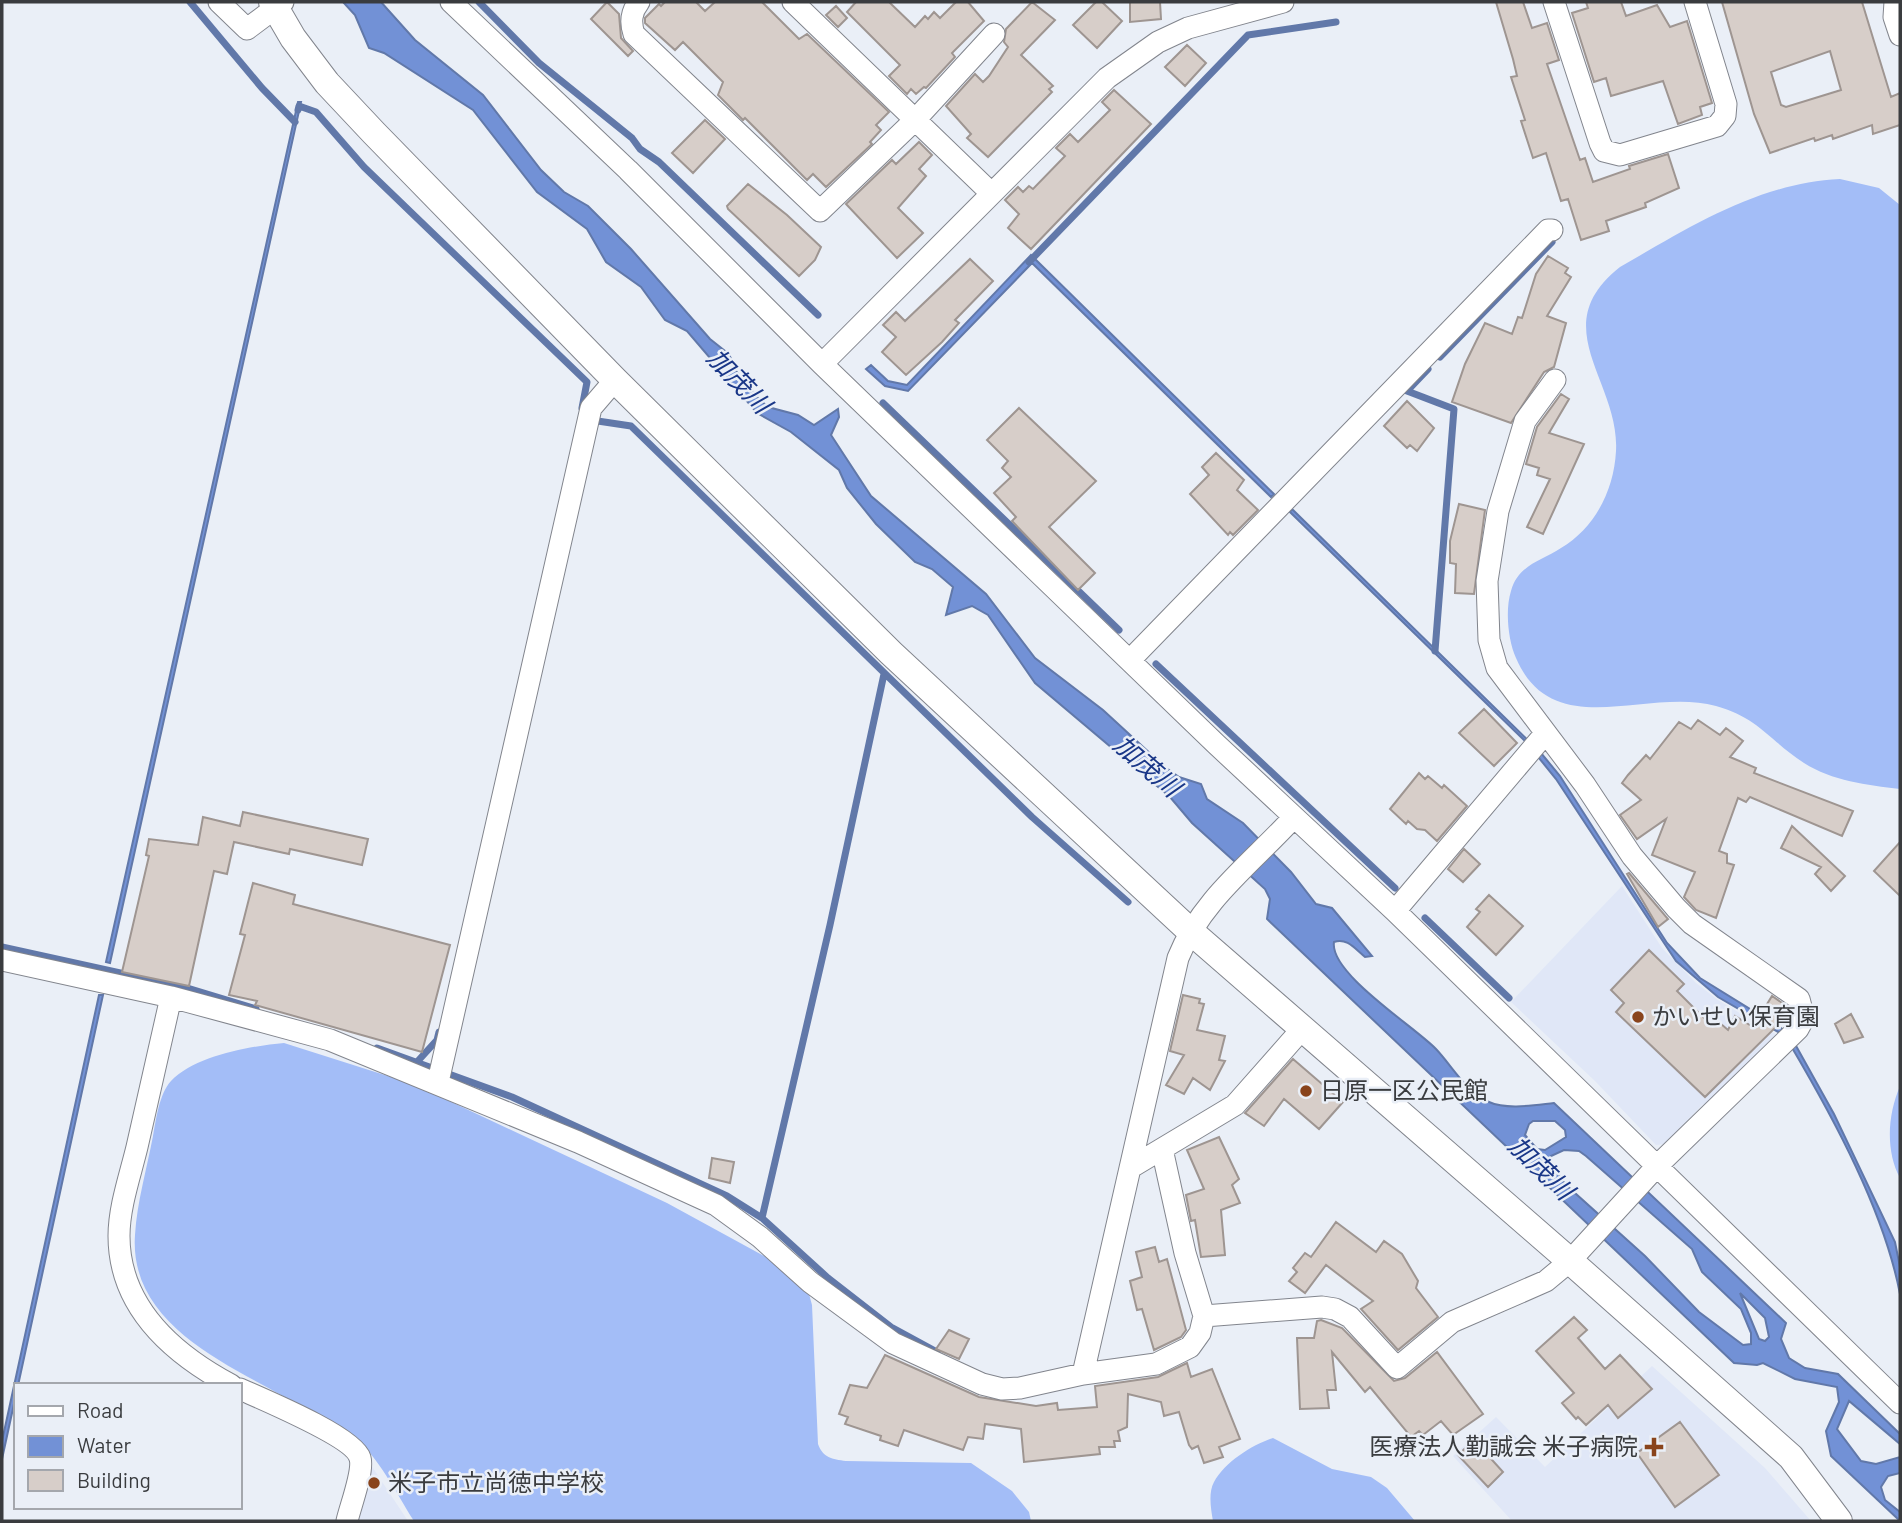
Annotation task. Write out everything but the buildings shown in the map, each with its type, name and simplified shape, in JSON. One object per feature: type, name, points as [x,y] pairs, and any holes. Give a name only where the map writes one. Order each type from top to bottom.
[{"type":"street","points":[[219,2],[247,29],[277,3],[293,38],[327,83],[615,380],[891,653],[1189,930],[1302,1029],[1577,1253],[1791,1457],[1839,1521]]},
{"type":"street","points":[[451,2],[628,170],[822,364],[1131,659],[1288,824],[1395,911],[1653,1172],[1900,1403]]},
{"type":"street","points":[[639,2],[634,9],[631,24],[634,34],[820,211],[915,120],[994,34]]},
{"type":"street","points":[[793,2],[990,192]]},
{"type":"street","points":[[822,364],[990,192],[1107,78],[1158,42],[1222,17],[1283,2]]},
{"type":"street","points":[[1555,2],[1600,143],[1604,151],[1620,155],[1717,126],[1725,117],[1726,104],[1695,2]]},
{"type":"street","points":[[1895,2],[1894,17],[1900,35]]},
{"type":"street","points":[[1131,659],[1548,230],[1552,230]]},
{"type":"street","points":[[438,1082],[590,408],[615,380]]},
{"type":"street","points":[[1204,1315],[1221,1317],[1322,1307],[1335,1309],[1350,1317],[1397,1368],[1452,1322],[1546,1280],[1577,1253],[1653,1172],[1798,1028],[1804,1018],[1804,1009],[1799,999],[1692,924],[1676,908],[1632,856],[1585,785],[1536,745],[1497,668],[1489,640],[1488,581],[1498,511],[1525,421],[1555,380]]},
{"type":"street","points":[[1395,911],[1536,745]]},
{"type":"street","points":[[1083,1374],[1178,958],[1189,930],[1207,907],[1288,824]]},
{"type":"street","points":[[2,960],[171,997],[330,1040],[438,1082],[716,1205],[883,1337],[965,1378],[1002,1389],[1156,1364],[1175,1357],[1190,1347],[1200,1333],[1204,1315],[1185,1253],[1162,1149]]},
{"type":"street","points":[[171,997],[121,1213],[120,1254],[134,1302],[149,1323],[208,1373],[227,1383]]},
{"type":"street","points":[[1130,1168],[1235,1105],[1302,1029]]},
{"type":"street","points":[[242,1390],[320,1426],[357,1452],[361,1462],[347,1521]]},
{"type":"shaded area","points":[[1840,179],[1879,188],[1900,205],[1900,789],[1826,774],[1792,755],[1743,717],[1716,706],[1689,702],[1577,706],[1553,699],[1532,684],[1516,658],[1508,625],[1509,599],[1514,582],[1525,569],[1561,548],[1584,530],[1600,507],[1611,480],[1616,451],[1614,425],[1586,333],[1588,311],[1598,289],[1620,267],[1726,210],[1781,189]]},
{"type":"shaded area","name":"かいせい保育園","points":[[1622,886],[1662,948],[1696,983],[1718,1000],[1782,1038],[1709,1109],[1703,1104],[1665,1144],[1656,1145],[1595,1081],[1511,1002]]},
{"type":"shaded area","points":[[284,1043],[413,1084],[667,1203],[777,1263],[809,1294],[812,1305],[818,1444],[825,1455],[846,1461],[971,1463],[1012,1491],[1029,1512],[1031,1521],[414,1521],[362,1444],[336,1424],[232,1368],[183,1335],[163,1315],[147,1292],[137,1265],[135,1235],[138,1210],[159,1107],[167,1086],[181,1072],[208,1059],[240,1050]]},
{"type":"shaded area","points":[[1900,1086],[1900,1178],[1892,1156],[1890,1132],[1893,1108]]},
{"type":"shaded area","name":"医療法人勤誠会 米子病院","points":[[1652,1366],[1765,1468],[1811,1521],[1512,1521],[1453,1456],[1496,1417],[1545,1467]]},
{"type":"shaded area","points":[[1273,1438],[1332,1469],[1371,1477],[1387,1488],[1415,1521],[1213,1521],[1211,1491],[1219,1475],[1240,1455]]},
{"type":"shaded area","name":"米子市立尚徳中学校","points":[[371,1465],[408,1521],[353,1521]]},
{"type":"water","name":"加茂川","points":[[343,2],[381,2],[415,40],[483,95],[541,170],[564,192],[588,206],[631,249],[710,339],[729,354],[736,371],[768,407],[798,415],[814,425],[838,409],[839,417],[831,435],[871,496],[986,594],[1035,658],[1103,710],[1165,767],[1179,777],[1201,784],[1207,799],[1243,823],[1291,872],[1316,904],[1332,908],[1372,956],[1365,957],[1343,941],[1334,942],[1336,955],[1345,969],[1375,999],[1436,1049],[1473,1092],[1489,1102],[1504,1106],[1554,1103],[1786,1323],[1781,1339],[1789,1358],[1805,1368],[1838,1374],[1900,1434],[1900,1444],[1849,1401],[1837,1429],[1861,1461],[1876,1464],[1900,1457],[1900,1473],[1888,1476],[1881,1487],[1885,1500],[1900,1512],[1900,1521],[1831,1456],[1826,1431],[1839,1402],[1837,1387],[1795,1379],[1763,1363],[1734,1363],[1267,919],[1270,899],[1265,889],[1192,823],[1170,797],[1035,683],[988,615],[972,606],[946,615],[953,587],[932,569],[915,562],[876,524],[847,488],[839,470],[791,432],[757,413],[687,331],[665,320],[641,287],[606,262],[587,229],[537,192],[473,110],[384,53],[369,48],[355,15]],"holes":[[[1533,1121],[1555,1121],[1565,1130],[1566,1137],[1545,1150],[1537,1149],[1525,1135]],[[1564,1150],[1579,1151],[1692,1249],[1702,1272],[1741,1309],[1751,1333],[1751,1344],[1743,1345],[1699,1312],[1645,1256],[1565,1184],[1550,1161],[1551,1156]],[[1740,1293],[1765,1318],[1769,1337],[1765,1341],[1759,1339]]]},
{"type":"water","points":[[298,102],[301,102],[110,963],[106,962]]},
{"type":"water","points":[[1031,255],[1274,494],[1271,497],[1032,263],[908,391],[885,386],[866,369],[871,365],[888,381],[907,385]]},
{"type":"water","points":[[1292,509],[1541,753],[1560,776],[1667,943],[1700,978],[1784,1030],[1780,1033],[1718,997],[1676,961],[1556,779],[1526,742],[1290,512]]},
{"type":"water","points":[[99,995],[103,995],[19,1383],[15,1383]]},
{"type":"water","points":[[1795,1044],[1834,1114],[1895,1242],[1900,1267],[1900,1294],[1870,1198],[1824,1104],[1791,1046]]},
{"type":"water","points":[[14,1386],[14,1404],[2,1459],[2,1441]]},
{"type":"waterway","points":[[190,2],[262,88],[295,122]]},
{"type":"waterway","points":[[479,2],[539,63],[659,162],[818,315]]},
{"type":"waterway","points":[[1029,262],[1248,35],[1336,22]]},
{"type":"waterway","points":[[298,110],[299,106],[316,112],[364,167],[587,382],[582,408]]},
{"type":"waterway","points":[[1440,357],[1552,242]]},
{"type":"waterway","points":[[1428,369],[1407,391],[1454,409],[1435,651]]},
{"type":"waterway","points":[[883,403],[1119,630]]},
{"type":"waterway","points":[[591,420],[631,426],[1032,817],[1128,902]]},
{"type":"waterway","points":[[1156,664],[1395,888]]},
{"type":"waterway","points":[[762,1218],[830,925],[884,674]]},
{"type":"waterway","points":[[1425,918],[1509,998]]},
{"type":"waterway","points":[[2,947],[184,987],[256,1009]]},
{"type":"waterway","points":[[417,1062],[437,1040],[439,1032]]},
{"type":"waterway","points":[[377,1048],[512,1097],[727,1196],[762,1218],[828,1278],[891,1327],[937,1352]]},
{"type":"place","name":"かいせい保育園","points":[[1638,1017]]},
{"type":"place","name":"日原一区公民館","points":[[1306,1091]]},
{"type":"place","name":"医療法人勤誠会 米子病院","points":[[1654,1447]]},
{"type":"place","name":"米子市立尚徳中学校","points":[[374,1483]]}]
